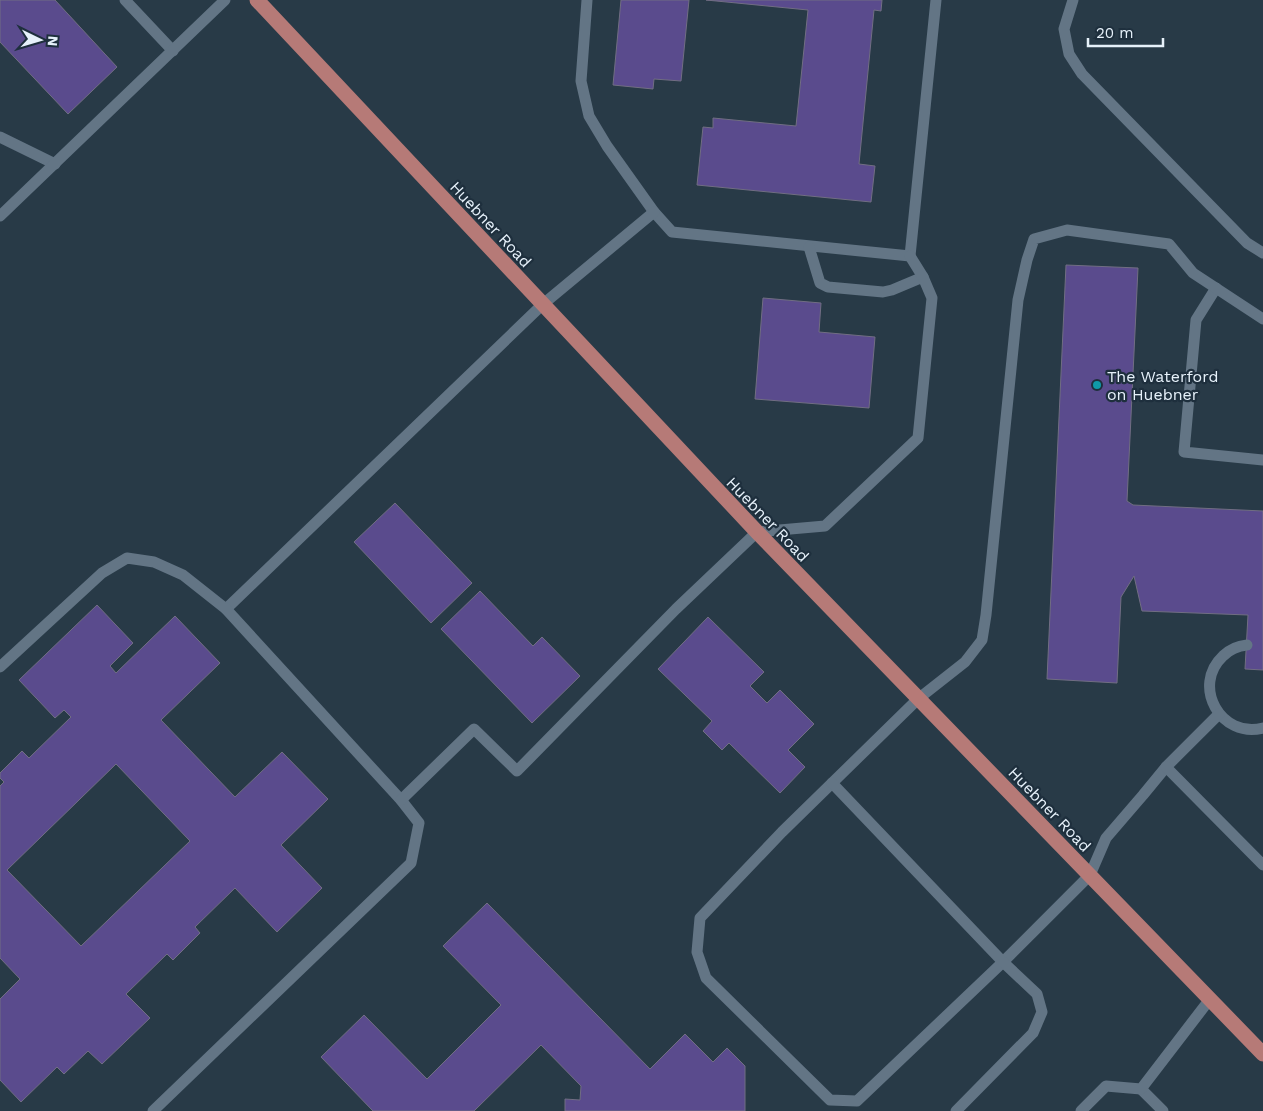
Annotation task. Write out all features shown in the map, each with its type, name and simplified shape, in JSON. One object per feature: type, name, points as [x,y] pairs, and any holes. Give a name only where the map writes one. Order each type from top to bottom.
[{"type":"main road","name":"Huebner Road","points":[[257,0],[757,532],[1263,1054]]},
{"type":"lane","points":[[125,0],[173,51]]},
{"type":"lane","points":[[0,216],[226,0]]},
{"type":"lane","points":[[587,0],[581,81],[588,116],[654,212],[672,232],[910,256]]},
{"type":"lane","points":[[401,800],[474,729],[517,771],[676,609],[757,532],[825,526],[918,438],[932,298],[923,277],[910,256],[936,0]]},
{"type":"lane","points":[[1073,0],[1064,29],[1068,54],[1082,74],[1247,242],[1263,253]]},
{"type":"lane","points":[[0,138],[55,164]]},
{"type":"lane","points":[[226,609],[542,305],[654,212]]},
{"type":"lane","points":[[1219,714],[1166,767],[1106,838],[1090,875],[1003,962],[857,1101],[830,1100],[706,978],[697,952],[700,918],[782,832],[918,699],[965,662],[982,640],[1018,300],[1034,239],[1067,230],[1169,244],[1193,273],[1263,319]]},
{"type":"lane","points":[[809,246],[820,283],[828,287],[883,292],[923,277]]},
{"type":"lane","points":[[1216,288],[1196,320],[1184,452],[1263,460]]},
{"type":"lane","points":[[0,666],[102,572],[126,558],[154,562],[184,574],[226,609],[401,800],[419,823],[411,863],[154,1111]]},
{"type":"lane","points":[[1246,645],[1228,651],[1218,661],[1211,674],[1210,695],[1219,714],[1230,724],[1242,729],[1256,730],[1263,728]]},
{"type":"lane","points":[[1166,767],[1263,865]]},
{"type":"lane","points":[[832,783],[1003,962],[1037,994],[1042,1012],[1033,1033],[956,1111]]},
{"type":"lane","points":[[1141,1089],[1210,999]]},
{"type":"lane","points":[[1081,1111],[1106,1086],[1141,1089],[1163,1111]]},
{"type":"building","points":[[0,0],[55,0],[117,67],[68,114],[0,42]]},
{"type":"building","points":[[621,0],[689,0],[681,81],[654,79],[653,89],[613,85]]},
{"type":"building","points":[[706,0],[882,0],[881,11],[874,10],[859,164],[875,166],[871,202],[697,185],[703,127],[713,128],[713,118],[796,126],[808,10]]},
{"type":"building","name":"The Waterford on Huebner","points":[[1066,265],[1138,268],[1127,501],[1133,505],[1263,511],[1263,670],[1245,669],[1248,615],[1142,611],[1134,576],[1121,597],[1117,683],[1047,679]]},
{"type":"building","points":[[763,298],[821,303],[819,332],[875,337],[869,408],[755,399]]},
{"type":"building","points":[[395,503],[472,583],[431,623],[354,542]]},
{"type":"building","points":[[480,591],[533,646],[542,637],[580,676],[532,723],[441,629]]},
{"type":"building","points":[[97,605],[133,643],[110,666],[116,673],[175,616],[220,663],[161,720],[235,797],[282,752],[328,799],[281,845],[322,888],[277,932],[235,888],[195,927],[200,933],[173,960],[167,954],[126,994],[150,1018],[102,1064],[88,1051],[64,1074],[57,1067],[21,1102],[0,1080],[0,999],[20,979],[0,958],[0,786],[4,782],[0,778],[0,773],[22,751],[29,758],[71,717],[64,710],[55,718],[19,680]],"holes":[[[116,764],[190,841],[81,946],[7,870]]]},
{"type":"building","points":[[708,617],[764,672],[750,686],[767,703],[780,690],[814,724],[788,750],[805,767],[780,793],[729,743],[722,750],[703,731],[712,721],[658,669]]},
{"type":"building","points":[[487,903],[650,1069],[685,1034],[713,1062],[727,1048],[745,1066],[745,1111],[565,1111],[565,1099],[580,1100],[581,1086],[541,1045],[474,1111],[373,1111],[321,1057],[364,1015],[427,1079],[501,1005],[443,946]]},
{"type":"place","name":"The Waterford on Huebner","points":[[1097,385]]}]
